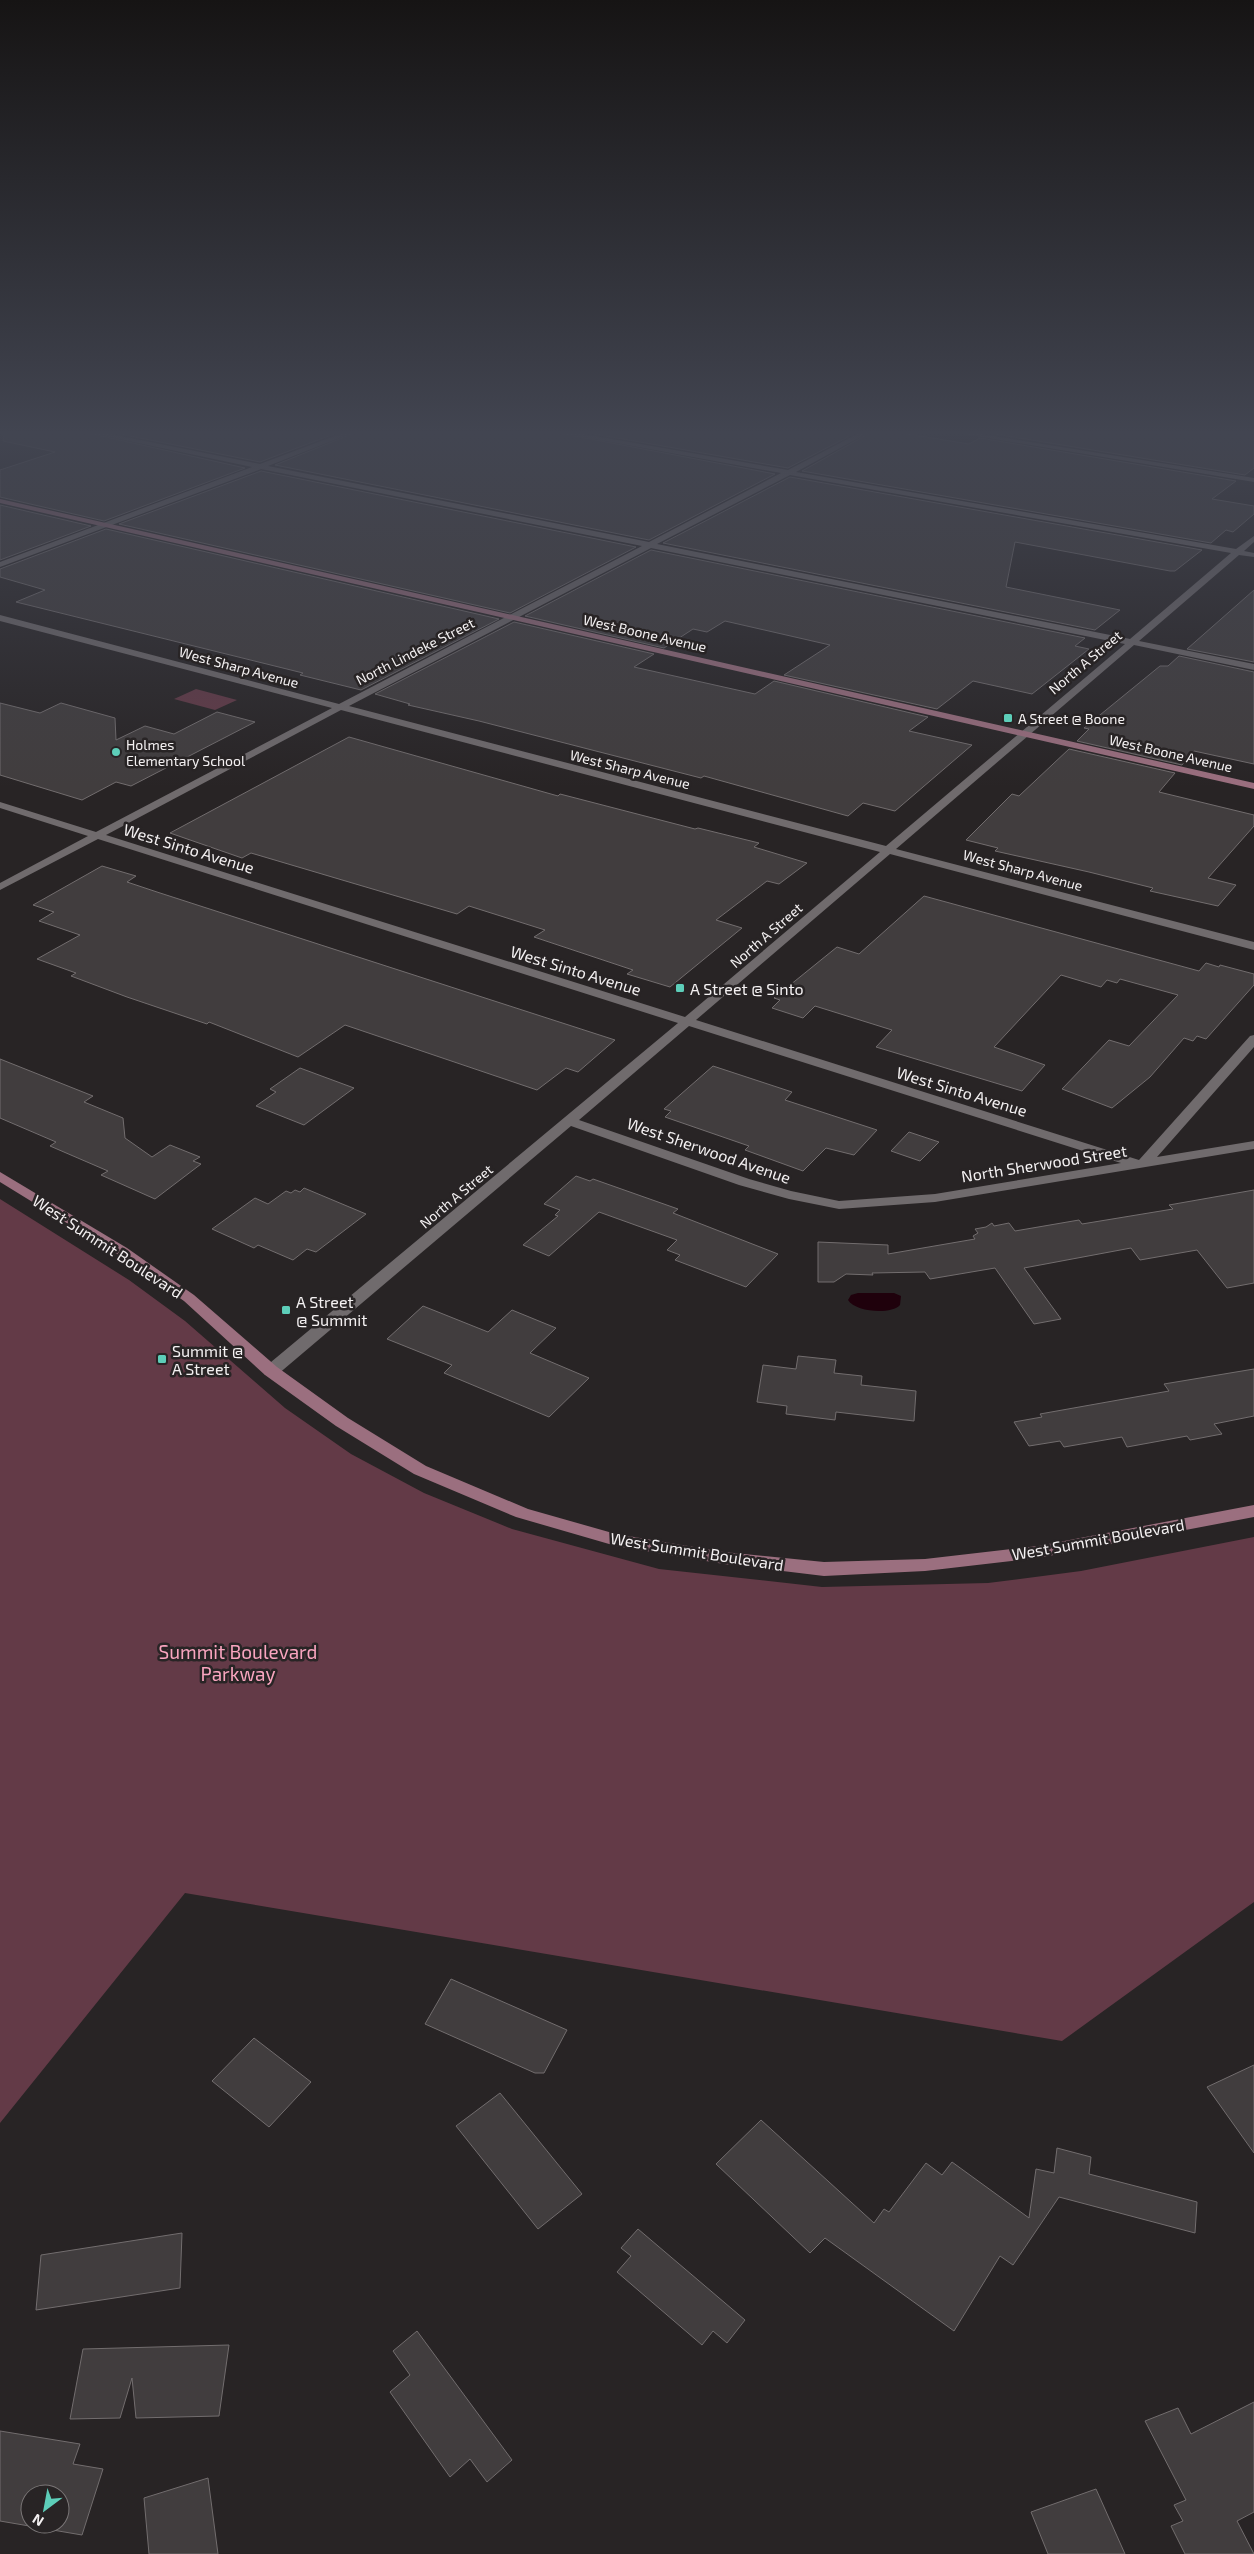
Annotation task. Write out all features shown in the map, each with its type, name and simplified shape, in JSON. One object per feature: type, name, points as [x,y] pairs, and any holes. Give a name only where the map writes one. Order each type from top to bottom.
[{"type":"main road","name":"West Boone Avenue","points":[[209,548],[1254,786]]},
{"type":"main road","name":"West Summit Boulevard","points":[[0,1176],[122,1251],[189,1298],[271,1371],[342,1422],[420,1470],[522,1512],[616,1540],[724,1558],[824,1568],[925,1564],[1038,1552],[1254,1511]]},
{"type":"street","points":[[0,565],[45,548]]},
{"type":"street","name":"North Lindeke Street","points":[[0,888],[338,708],[646,548]]},
{"type":"street","points":[[668,548],[1254,667]]},
{"type":"street","points":[[1216,548],[1254,555]]},
{"type":"street","name":"North A Street","points":[[271,1371],[687,1022],[1242,548]]},
{"type":"street","name":"West Sharp Avenue","points":[[0,618],[338,708],[888,849],[1254,946]]},
{"type":"street","name":"West Sinto Avenue","points":[[0,805],[1142,1165]]},
{"type":"street","points":[[1142,1165],[1254,1039]]},
{"type":"street","name":"West Sherwood Avenue","points":[[570,1120],[744,1182],[789,1195],[839,1205]]},
{"type":"street","name":"North Sherwood Street","points":[[839,1205],[935,1198],[1254,1145]]},
{"type":"green space","points":[[196,689],[237,700],[215,710],[174,699]]},
{"type":"green space","name":"Summit Boulevard Parkway","points":[[0,1199],[129,1280],[185,1321],[285,1408],[351,1454],[424,1493],[512,1529],[659,1569],[822,1587],[988,1583],[1081,1571],[1254,1537],[1254,1902],[1062,2041],[185,1893],[0,2123]]},
{"type":"shaded area","points":[[858,1293],[894,1293],[901,1296],[900,1305],[881,1311],[858,1307],[848,1300],[851,1295]]},
{"type":"building","points":[[0,548],[32,548],[0,560]]},
{"type":"building","points":[[55,548],[190,548],[499,619],[361,690],[300,675],[303,673],[16,602],[45,590],[0,577],[0,569]]},
{"type":"building","points":[[225,548],[634,548],[510,613]]},
{"type":"building","points":[[689,548],[1014,548],[1006,587],[1120,610],[1095,630]]},
{"type":"building","points":[[1048,548],[1192,548],[1202,550],[1175,571]]},
{"type":"building","points":[[651,550],[1085,638],[1075,646],[1089,649],[1032,694],[973,681],[937,709],[784,675],[830,645],[725,621],[707,632],[693,629],[664,648],[525,616]]},
{"type":"building","points":[[1254,590],[1254,662],[1187,649]]},
{"type":"building","points":[[514,622],[654,654],[634,667],[755,694],[774,681],[928,717],[909,731],[972,745],[895,811],[863,803],[848,816],[704,776],[701,778],[479,721],[408,705],[410,704],[375,694]]},
{"type":"building","points":[[1179,656],[1254,672],[1254,764],[1194,751],[1182,765],[1077,741],[1089,729],[1084,728],[1160,666],[1168,666]]},
{"type":"building","points":[[0,703],[40,713],[61,703],[115,718],[116,740],[145,726],[174,734],[217,712],[255,722],[131,786],[116,782],[82,800],[0,775]]},
{"type":"building","points":[[349,737],[558,796],[560,794],[695,829],[698,828],[759,843],[754,847],[807,863],[779,884],[767,881],[716,920],[742,928],[670,987],[627,974],[633,970],[534,937],[545,930],[469,906],[457,914],[251,853],[242,858],[170,833]]},
{"type":"building","points":[[1069,749],[1175,773],[1159,792],[1254,815],[1254,826],[1208,878],[1236,885],[1218,906],[1150,891],[1153,888],[1089,872],[995,851],[998,848],[966,840],[1012,794],[1019,796]]},
{"type":"building","points":[[102,866],[136,876],[127,882],[615,1040],[578,1072],[566,1068],[537,1090],[345,1025],[298,1057],[209,1022],[207,1024],[71,976],[76,973],[37,959],[80,935],[39,921],[54,912],[33,905]]},
{"type":"building","points":[[924,896],[1199,971],[1206,963],[1254,974],[1254,985],[1206,1039],[1197,1036],[1193,1041],[1184,1038],[1150,1077],[1112,1108],[1062,1089],[1109,1040],[1129,1046],[1178,995],[1120,979],[1117,983],[1107,980],[1101,987],[1061,975],[994,1047],[1045,1065],[1022,1091],[876,1047],[892,1030],[815,1006],[803,1018],[772,1008],[780,1000],[774,998],[837,947],[859,954]]},
{"type":"building","points":[[0,1059],[93,1096],[84,1102],[123,1118],[125,1138],[152,1157],[170,1145],[200,1157],[193,1161],[201,1164],[155,1199],[101,1175],[108,1171],[50,1146],[56,1142],[0,1118]]},
{"type":"building","points":[[713,1066],[792,1092],[785,1100],[877,1130],[854,1155],[826,1148],[803,1171],[745,1150],[749,1146],[665,1117],[671,1111],[664,1109]]},
{"type":"building","points":[[300,1068],[354,1088],[304,1125],[256,1106],[276,1092],[270,1089]]},
{"type":"building","points":[[909,1132],[939,1142],[920,1161],[891,1151]]},
{"type":"building","points":[[576,1176],[590,1181],[593,1179],[678,1209],[673,1213],[778,1254],[746,1287],[675,1260],[680,1255],[667,1250],[677,1240],[599,1212],[549,1256],[523,1245],[558,1216],[555,1215],[560,1210],[544,1204]]},
{"type":"building","points":[[304,1188],[366,1214],[316,1252],[307,1249],[293,1260],[258,1245],[254,1248],[212,1229],[255,1198],[268,1204],[286,1191],[291,1193],[295,1190],[300,1192]]},
{"type":"building","points":[[1254,1190],[1254,1283],[1227,1288],[1197,1250],[1140,1260],[1131,1248],[1024,1268],[1061,1319],[1034,1324],[995,1268],[930,1279],[925,1272],[872,1273],[873,1275],[846,1274],[834,1282],[818,1282],[818,1242],[888,1245],[888,1254],[975,1239],[973,1236],[978,1233],[975,1229],[986,1227],[992,1223],[994,1226],[1009,1223],[1015,1231],[1079,1220],[1082,1224],[1173,1209],[1169,1205]]},
{"type":"building","points":[[423,1306],[488,1332],[512,1310],[556,1328],[530,1353],[589,1378],[549,1417],[444,1373],[452,1365],[387,1339]]},
{"type":"building","points":[[798,1356],[836,1360],[834,1373],[862,1376],[861,1385],[916,1391],[914,1421],[836,1412],[835,1420],[786,1414],[787,1406],[757,1402],[763,1365],[796,1369]]},
{"type":"building","points":[[1254,1369],[1254,1416],[1214,1424],[1222,1434],[1190,1440],[1187,1436],[1127,1447],[1122,1437],[1064,1447],[1060,1441],[1029,1446],[1014,1422],[1042,1417],[1040,1414],[1169,1391],[1164,1384]]},
{"type":"building","points":[[451,1979],[567,2030],[544,2073],[535,2073],[425,2024]]},
{"type":"building","points":[[254,2038],[311,2082],[269,2127],[212,2081]]},
{"type":"building","points":[[1254,2065],[1254,2153],[1207,2087]]},
{"type":"building","points":[[500,2093],[582,2194],[538,2229],[456,2126]]},
{"type":"building","points":[[761,2120],[874,2223],[884,2209],[889,2212],[926,2163],[942,2175],[952,2162],[1029,2218],[1036,2169],[1054,2173],[1057,2148],[1091,2157],[1089,2174],[1197,2202],[1195,2233],[1059,2197],[1013,2265],[1000,2256],[954,2331],[825,2238],[810,2253],[716,2164]]},
{"type":"building","points":[[638,2229],[745,2320],[727,2343],[713,2331],[702,2345],[617,2272],[631,2256],[621,2248]]},
{"type":"building","points":[[182,2233],[180,2288],[36,2310],[41,2255]]},
{"type":"building","points":[[417,2331],[512,2460],[487,2482],[470,2459],[450,2477],[390,2392],[410,2375],[393,2351]]},
{"type":"building","points":[[229,2345],[219,2416],[136,2418],[132,2378],[120,2418],[70,2419],[83,2349]]},
{"type":"building","points":[[1254,2402],[1254,2512],[1237,2521],[1254,2554],[1185,2554],[1171,2526],[1183,2521],[1174,2505],[1186,2500],[1145,2421],[1178,2408],[1191,2434]]},
{"type":"building","points":[[0,2431],[80,2444],[73,2464],[103,2469],[82,2535],[70,2533],[70,2484],[20,2484],[20,2524],[0,2521]]},
{"type":"building","points":[[208,2478],[218,2554],[149,2554],[144,2498]]},
{"type":"building","points":[[1096,2489],[1125,2554],[1048,2554],[1031,2512]]},
{"type":"place","name":"A Street @ Boone","points":[[1008,718]]},
{"type":"place","name":"Holmes Elementary School","points":[[116,752]]},
{"type":"place","name":"A Street @ Sinto","points":[[680,988]]},
{"type":"place","name":"A Street @ Summit","points":[[286,1310]]},
{"type":"place","name":"Summit @ A Street","points":[[162,1359]]}]
